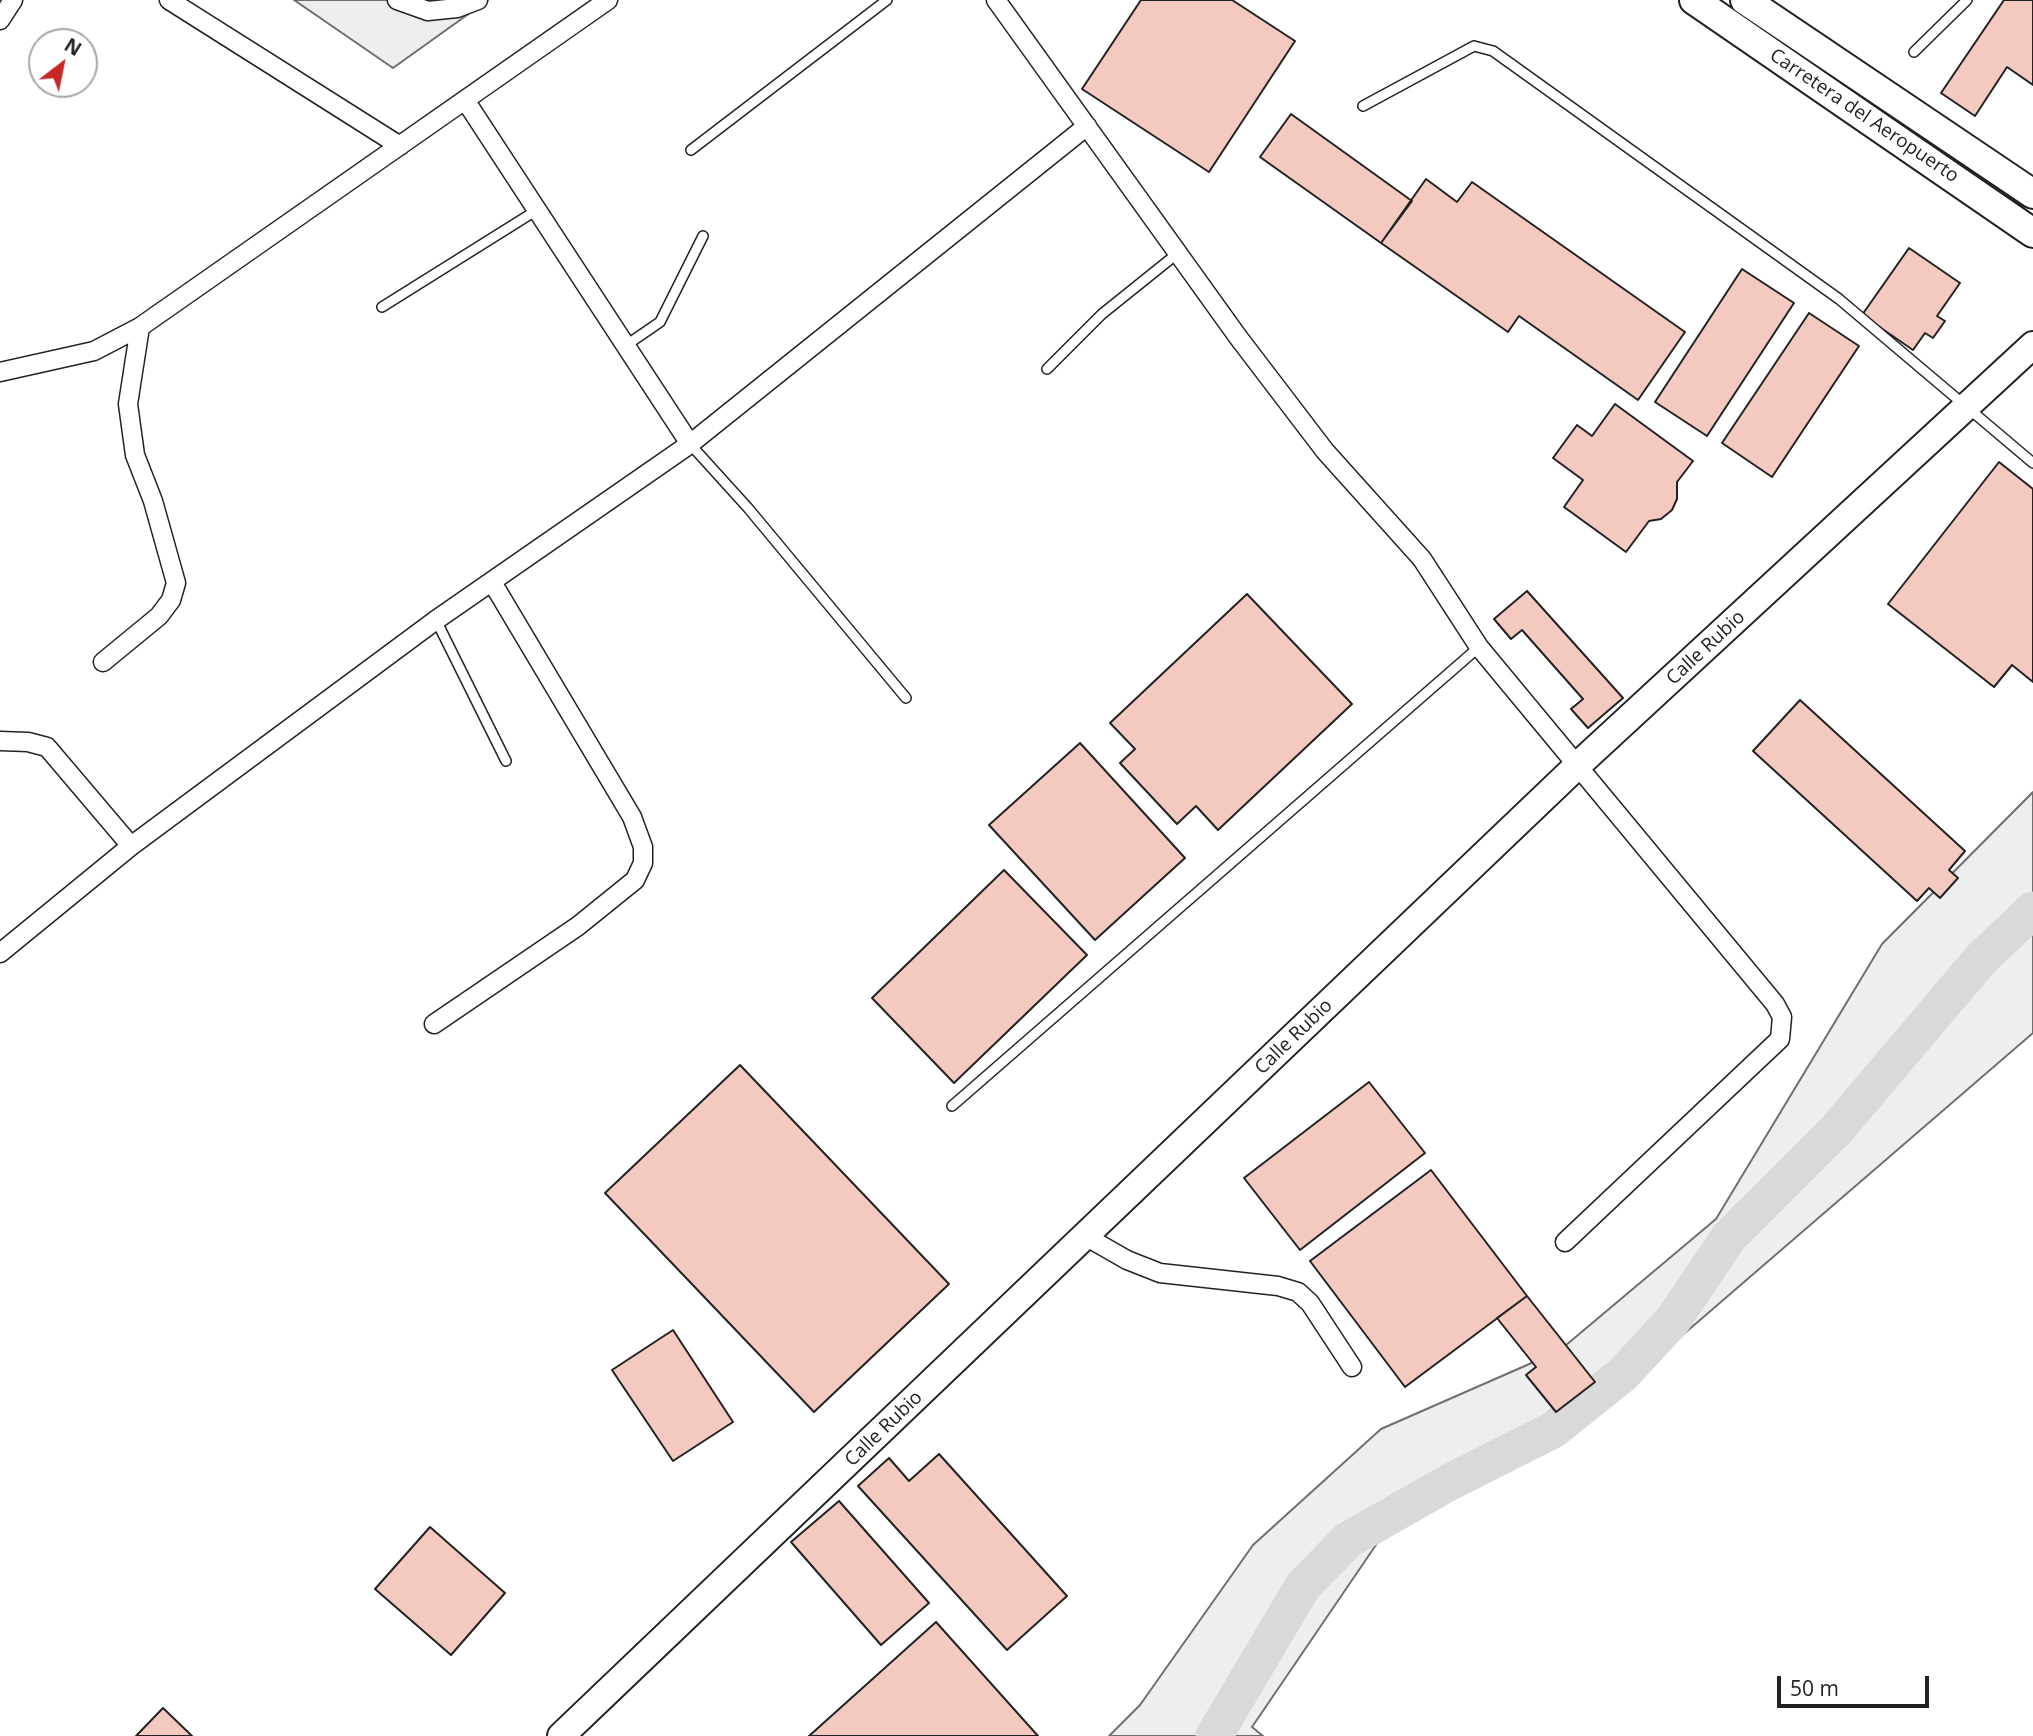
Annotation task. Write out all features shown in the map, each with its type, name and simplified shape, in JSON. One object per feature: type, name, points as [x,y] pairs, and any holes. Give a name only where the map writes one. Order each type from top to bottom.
[{"type":"main road","name":"Carretera del Aeropuerto","points":[[1694,0],[2033,233]]},
{"type":"main road","name":"Carretera del Aeropuerto","points":[[1745,0],[2033,194]]},
{"type":"street","points":[[0,20],[13,0]]},
{"type":"street","points":[[169,0],[400,146]]},
{"type":"street","points":[[397,0],[428,11],[457,8],[478,0]]},
{"type":"street","points":[[0,372],[94,351],[140,327],[608,0]]},
{"type":"street","points":[[996,0],[1325,451],[1422,559],[1479,647],[1775,1004],[1782,1017],[1780,1039],[1565,1242]]},
{"type":"street","points":[[464,100],[690,444]]},
{"type":"street","points":[[0,953],[131,846],[436,620],[690,444],[1087,126]]},
{"type":"street","points":[[103,662],[159,616],[171,600],[176,583],[153,501],[135,455],[128,404],[140,327]]},
{"type":"street","name":"Calle Rubio","points":[[561,1736],[1578,765],[2033,345]]},
{"type":"street","points":[[434,1024],[578,926],[635,880],[643,863],[643,847],[632,817],[492,582]]},
{"type":"street","points":[[0,741],[28,742],[47,747],[131,846]]},
{"type":"street","points":[[1085,1236],[1127,1260],[1160,1273],[1278,1286],[1298,1292],[1310,1303],[1352,1367]]},
{"type":"lane","points":[[691,150],[887,0]]},
{"type":"lane","points":[[1914,52],[1967,0]]},
{"type":"lane","points":[[1363,106],[1474,46],[1493,51],[1839,299],[2033,463]]},
{"type":"lane","points":[[382,307],[537,210]]},
{"type":"lane","points":[[625,346],[660,323],[703,236]]},
{"type":"lane","points":[[1047,369],[1102,314],[1178,253]]},
{"type":"lane","points":[[690,444],[748,508],[905,698]]},
{"type":"lane","points":[[436,620],[506,761]]},
{"type":"lane","points":[[951,1106],[1479,647]]},
{"type":"shaded area","points":[[294,0],[488,0],[393,68]]},
{"type":"shaded area","points":[[2033,792],[2033,1033],[1584,1420],[1378,1542],[1252,1727],[1263,1736],[1109,1736],[1140,1705],[1253,1545],[1381,1429],[1559,1351],[1716,1219],[1882,944]]},
{"type":"building","points":[[1141,0],[1232,0],[1295,41],[1209,172],[1082,89]]},
{"type":"building","points":[[2004,0],[2033,0],[2033,85],[2007,67],[1975,116],[1941,93]]},
{"type":"building","points":[[1291,114],[1412,201],[1381,243],[1260,157]]},
{"type":"building","points":[[1426,179],[1457,202],[1472,182],[1685,332],[1638,400],[1519,316],[1508,332],[1381,243]]},
{"type":"building","points":[[1909,248],[1960,283],[1937,316],[1945,321],[1933,338],[1925,333],[1913,350],[1862,315]]},
{"type":"building","points":[[1742,269],[1794,303],[1707,436],[1655,402]]},
{"type":"building","points":[[1809,313],[1859,346],[1772,477],[1722,443]]},
{"type":"building","points":[[1615,404],[1693,461],[1677,482],[1677,499],[1672,510],[1661,519],[1649,521],[1626,552],[1564,507],[1583,480],[1553,458],[1577,425],[1592,436]]},
{"type":"building","points":[[1999,462],[2033,489],[2033,682],[2012,665],[1994,687],[1888,604]]},
{"type":"building","points":[[1527,591],[1623,698],[1588,728],[1571,709],[1583,699],[1522,630],[1511,639],[1494,619]]},
{"type":"building","points":[[1247,594],[1352,704],[1218,830],[1196,806],[1177,824],[1120,763],[1135,749],[1110,723]]},
{"type":"building","points":[[1800,700],[1965,851],[1949,870],[1958,878],[1940,898],[1929,888],[1917,901],[1753,751]]},
{"type":"building","points":[[1080,743],[1185,858],[1095,940],[989,825]]},
{"type":"building","points":[[1004,870],[1087,955],[954,1083],[872,998]]},
{"type":"building","points":[[740,1065],[949,1284],[814,1412],[605,1193]]},
{"type":"building","points":[[1369,1082],[1425,1153],[1300,1250],[1244,1178]]},
{"type":"building","points":[[1431,1170],[1527,1296],[1405,1387],[1310,1261]]},
{"type":"building","points":[[1527,1296],[1595,1382],[1556,1412],[1526,1375],[1536,1367],[1497,1318]]},
{"type":"building","points":[[673,1330],[733,1422],[673,1461],[612,1370]]},
{"type":"building","points":[[939,1454],[1067,1596],[1007,1650],[858,1486],[889,1458],[909,1481]]},
{"type":"building","points":[[839,1501],[929,1603],[881,1645],[791,1542]]},
{"type":"building","points":[[430,1527],[505,1593],[451,1655],[375,1589]]},
{"type":"building","points":[[936,1622],[1038,1736],[809,1736]]},
{"type":"building","points":[[163,1708],[192,1736],[136,1736]]},
{"type":"waterway","points":[[1214,1736],[1303,1586],[1348,1540],[1448,1483],[1553,1430],[1623,1374],[1673,1320],[1729,1237],[1837,1129],[1981,959],[2033,910]]}]
